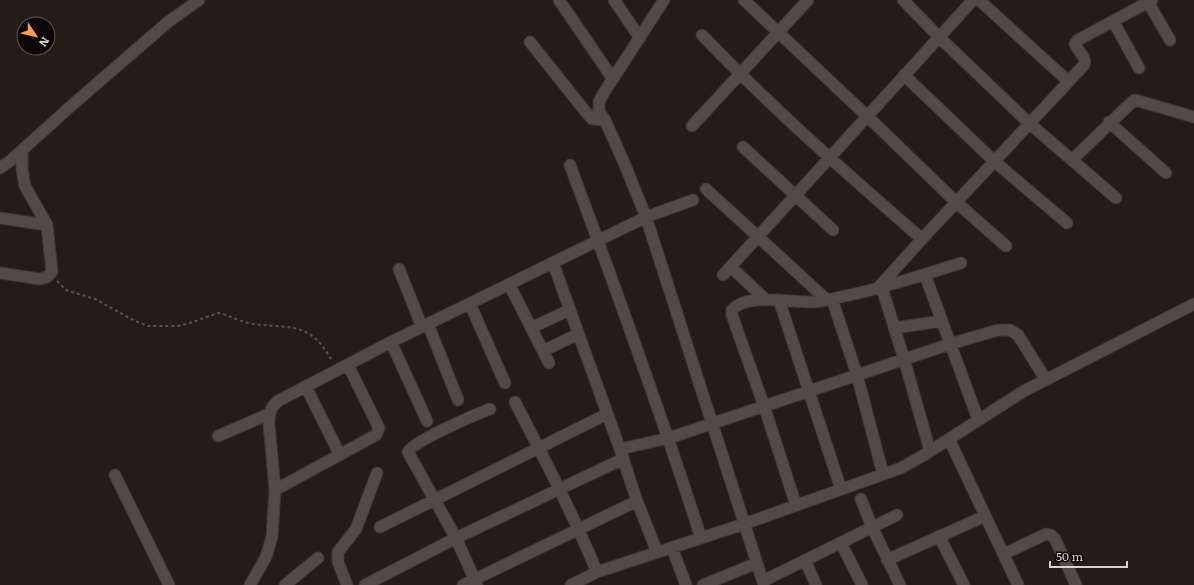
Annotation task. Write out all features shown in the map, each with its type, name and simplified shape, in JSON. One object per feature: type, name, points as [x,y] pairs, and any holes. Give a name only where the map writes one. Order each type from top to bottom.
[{"type":"street","points":[[0,168],[168,22],[199,0]]},
{"type":"street","points":[[559,0],[613,79]]},
{"type":"street","points":[[614,0],[640,38]]},
{"type":"street","points":[[664,0],[599,102],[599,112],[605,120],[646,217],[763,583],[805,560],[897,515]]},
{"type":"street","points":[[744,0],[956,202],[1006,246]]},
{"type":"street","points":[[692,126],[808,0]]},
{"type":"street","points":[[903,0],[939,37],[1029,123],[1116,198]]},
{"type":"street","points":[[723,275],[973,0]]},
{"type":"street","points":[[979,0],[1068,81]]},
{"type":"street","points":[[879,289],[922,239],[1084,65],[1086,61],[1075,44],[1078,40],[1150,1],[1170,40]]},
{"type":"street","points":[[1113,21],[1139,68]]},
{"type":"street","points":[[702,35],[739,74],[829,158],[922,239]]},
{"type":"street","points":[[530,42],[592,119],[605,120]]},
{"type":"street","points":[[904,76],[994,161],[1067,223]]},
{"type":"street","points":[[1072,160],[1109,122],[1129,103],[1135,100],[1194,117]]},
{"type":"street","points":[[1109,122],[1166,173]]},
{"type":"street","points":[[743,147],[833,230]]},
{"type":"street","points":[[0,273],[40,279],[47,278],[52,272],[47,225],[25,186],[22,170],[22,150]]},
{"type":"street","points":[[570,165],[669,438],[701,538]]},
{"type":"street","points":[[706,189],[829,299],[858,375],[883,474]]},
{"type":"street","points":[[250,585],[266,557],[272,537],[275,490],[269,414],[272,407],[278,401],[391,342],[646,217],[694,200]]},
{"type":"street","points":[[0,218],[47,225]]},
{"type":"street","points":[[553,263],[622,454],[637,501],[657,552]]},
{"type":"street","points":[[796,505],[764,406],[732,315],[732,310],[735,306],[741,304],[765,299],[817,302],[879,289],[961,264]]},
{"type":"street","points":[[731,267],[765,299]]},
{"type":"street","points":[[399,269],[458,400]]},
{"type":"street","points":[[925,274],[978,419]]},
{"type":"street","points":[[509,284],[550,363]]},
{"type":"street","points":[[879,289],[904,359],[930,451]]},
{"type":"street","points":[[780,300],[841,489]]},
{"type":"street","points":[[470,304],[505,383]]},
{"type":"street","points":[[571,585],[597,572],[744,524],[901,468],[1024,391],[1194,304]]},
{"type":"street","points":[[531,328],[570,310]]},
{"type":"street","points":[[894,328],[942,320]]},
{"type":"street","points":[[365,585],[456,538],[560,488],[622,454],[950,344],[998,330],[1010,330],[1018,334],[1046,380]]},
{"type":"street","points":[[543,351],[578,334]]},
{"type":"street","points":[[391,342],[427,421]]},
{"type":"street","points":[[275,490],[376,436],[379,428],[348,365]]},
{"type":"street","points":[[306,387],[340,455]]},
{"type":"street","points":[[515,402],[560,488],[597,572]]},
{"type":"street","points":[[476,582],[456,538],[408,452],[409,449],[434,434],[490,409]]},
{"type":"street","points":[[218,436],[269,414]]},
{"type":"street","points":[[380,528],[607,414]]},
{"type":"street","points":[[949,439],[1018,585]]},
{"type":"street","points":[[348,585],[338,562],[338,552],[358,524],[377,472]]},
{"type":"street","points":[[115,475],[169,585]]},
{"type":"street","points":[[861,499],[872,527],[900,585]]},
{"type":"street","points":[[463,585],[476,582],[637,501]]},
{"type":"street","points":[[887,560],[986,516]]},
{"type":"street","points":[[1004,554],[1046,534],[1051,536],[1055,539],[1076,585]]},
{"type":"street","points":[[939,536],[964,585]]},
{"type":"street","points":[[841,543],[862,585]]},
{"type":"street","points":[[672,548],[686,585]]},
{"type":"street","points":[[286,585],[318,558]]},
{"type":"street","points":[[805,560],[816,585]]},
{"type":"street","points":[[703,585],[757,563]]},
{"type":"path","points":[[52,272],[58,283],[66,290],[95,299],[134,322],[148,326],[178,326],[218,313],[252,324],[302,330],[319,342],[326,350],[337,371]]}]
